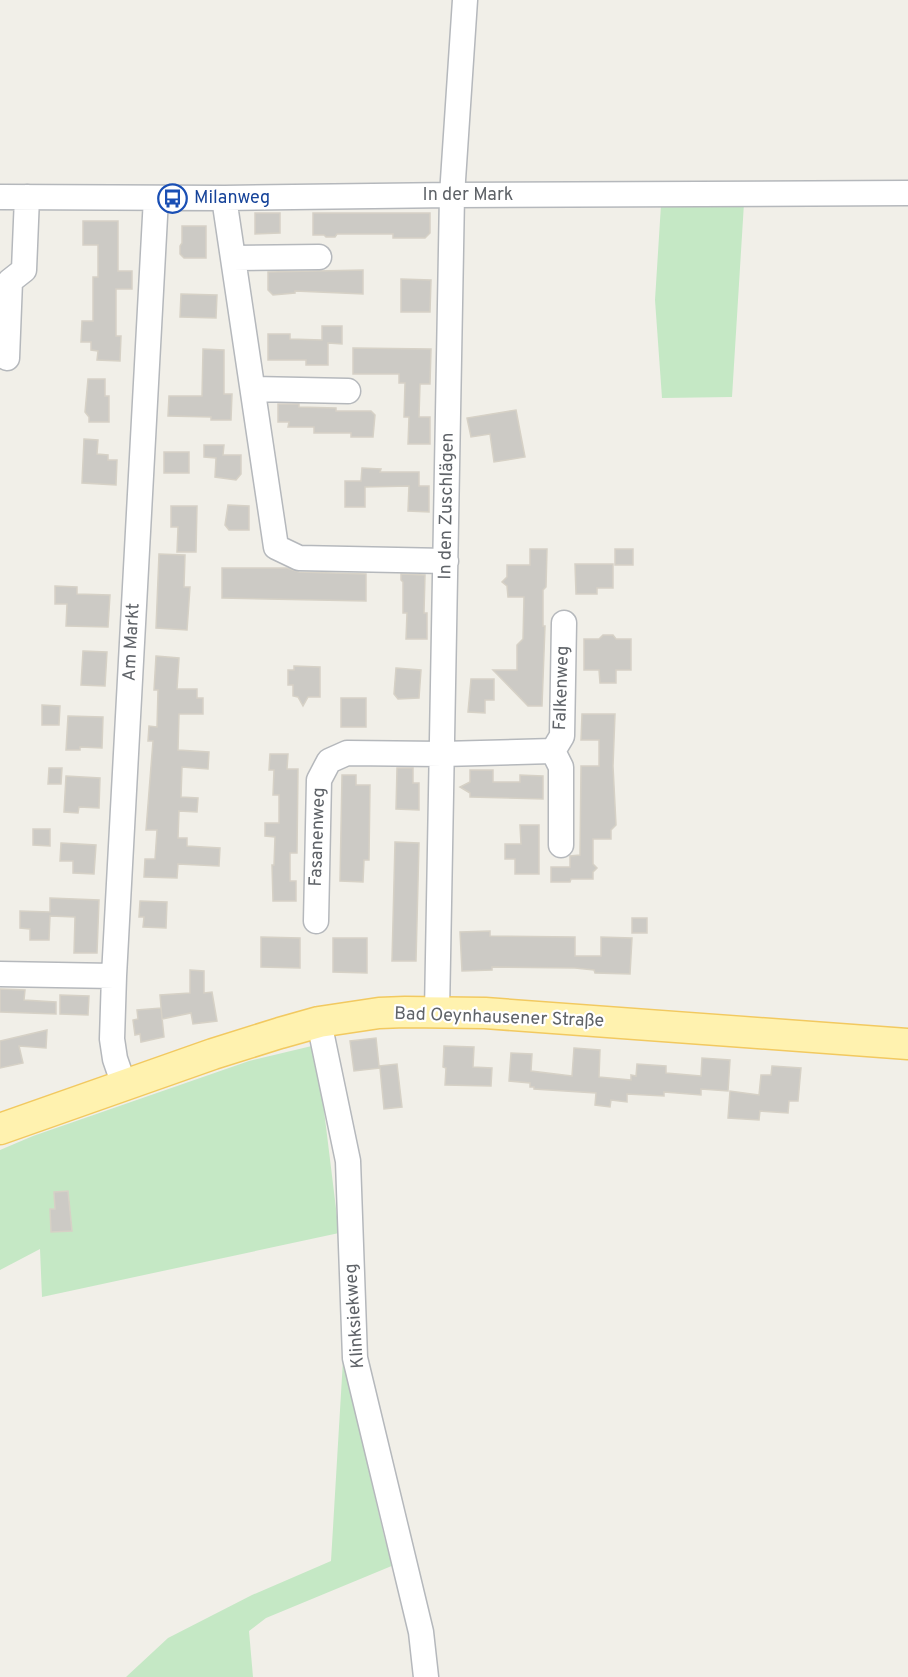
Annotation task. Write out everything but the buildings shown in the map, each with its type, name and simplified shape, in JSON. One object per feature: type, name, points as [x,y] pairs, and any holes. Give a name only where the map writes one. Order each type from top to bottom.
[{"type":"main road","name":"Bad Oeynhausener Straße","points":[[0,1129],[213,1054],[319,1022],[379,1014],[437,1012],[497,1014],[908,1044]]},
{"type":"street","name":"In den Zuschlägen","points":[[437,1012],[452,195],[465,0]]},
{"type":"street","name":"In der Mark","points":[[0,197],[224,198],[908,193]]},
{"type":"street","points":[[7,358],[10,281],[24,270],[27,197]]},
{"type":"street","name":"Am Markt","points":[[124,1085],[115,1059],[112,1039],[114,976],[156,198]]},
{"type":"street","points":[[224,198],[276,547],[299,558],[446,561]]},
{"type":"street","points":[[233,258],[319,256]]},
{"type":"street","points":[[253,389],[348,391]]},
{"type":"street","name":"Falkenweg","points":[[553,751],[562,736],[564,623]]},
{"type":"street","name":"Falkenweg","points":[[441,754],[553,751]]},
{"type":"street","name":"Falkenweg","points":[[553,751],[561,766],[561,845]]},
{"type":"street","name":"Fasanenweg","points":[[316,921],[319,780],[329,761],[347,753],[441,754]]},
{"type":"street","points":[[0,974],[114,976]]},
{"type":"street","name":"Klinksiekweg","points":[[319,1022],[348,1161],[355,1358],[421,1632],[426,1677]]},
{"type":"green space","points":[[744,203],[732,397],[662,398],[655,300],[661,205]]},
{"type":"green space","points":[[316,1045],[339,1233],[42,1297],[40,1249],[0,1270],[0,1150],[33,1136],[249,1061]]},
{"type":"green space","points":[[343,1360],[385,1540],[394,1565],[266,1618],[249,1631],[253,1677],[126,1677],[168,1638],[252,1595],[331,1561]]},
{"type":"place","name":"Milanweg","points":[[173,198]]}]
